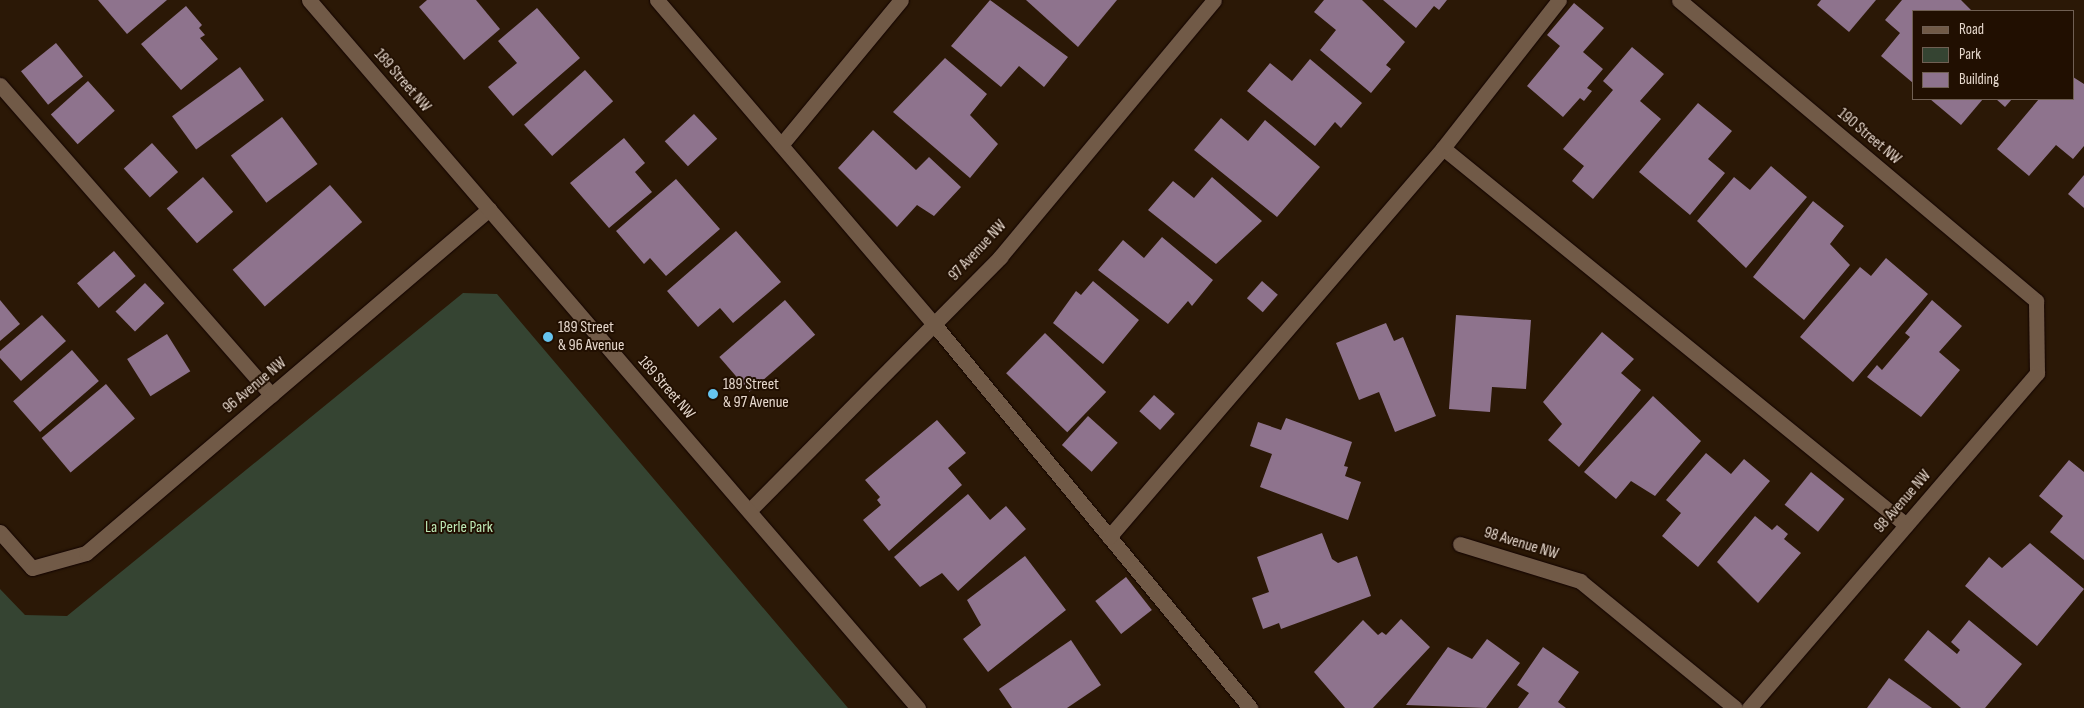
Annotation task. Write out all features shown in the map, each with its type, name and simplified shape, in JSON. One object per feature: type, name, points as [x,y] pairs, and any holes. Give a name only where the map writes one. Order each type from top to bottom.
[{"type":"street","name":"189 Street NW","points":[[309,0],[750,510],[918,708]]},
{"type":"street","points":[[657,0],[933,323],[1250,708]]},
{"type":"street","points":[[781,145],[901,0]]},
{"type":"street","name":"97 Avenue NW","points":[[750,510],[1000,257],[1214,0]]},
{"type":"street","points":[[1109,537],[1443,148],[1559,0]]},
{"type":"street","name":"190 Street NW","points":[[1679,0],[2036,302]]},
{"type":"street","points":[[0,85],[271,396]]},
{"type":"street","points":[[1443,148],[1906,525]]},
{"type":"street","name":"96 Avenue NW","points":[[0,532],[32,568],[86,553],[489,209]]},
{"type":"street","name":"98 Avenue NW","points":[[1749,708],[2037,373],[2036,302]]},
{"type":"street","name":"98 Avenue NW","points":[[1460,544],[1580,580],[1735,708]]},
{"type":"green space","name":"La Perle Park","points":[[463,293],[497,294],[848,708],[0,708],[0,589],[25,615],[67,616]]},
{"type":"building","points":[[98,0],[167,0],[127,34]]},
{"type":"building","points":[[427,0],[476,0],[500,29],[464,60],[419,7]]},
{"type":"building","points":[[990,0],[1068,57],[1044,87],[1019,66],[1001,87],[951,46]]},
{"type":"building","points":[[1026,0],[1117,0],[1078,47]]},
{"type":"building","points":[[1324,0],[1362,0],[1405,42],[1386,65],[1391,69],[1371,93],[1320,50],[1336,30],[1314,12]]},
{"type":"building","points":[[1383,0],[1447,0],[1439,10],[1434,6],[1416,28]]},
{"type":"building","points":[[1821,0],[1876,0],[1849,32],[1817,5]]},
{"type":"building","points":[[1902,0],[1961,0],[1971,10],[1912,10],[1912,82],[1881,56],[1900,33],[1885,20]]},
{"type":"building","points":[[1574,3],[1604,28],[1583,52],[1603,69],[1587,88],[1592,91],[1584,101],[1580,98],[1563,117],[1527,86],[1560,46],[1547,35]]},
{"type":"building","points":[[186,6],[202,25],[199,28],[205,35],[200,38],[218,59],[181,90],[141,44]]},
{"type":"building","points":[[537,8],[580,58],[513,116],[488,87],[517,63],[498,41]]},
{"type":"building","points":[[56,43],[83,76],[48,105],[21,71]]},
{"type":"building","points":[[1632,47],[1664,74],[1640,101],[1661,119],[1593,199],[1572,181],[1584,166],[1563,149],[1613,90],[1603,81]]},
{"type":"building","points":[[945,58],[987,94],[970,115],[998,144],[970,178],[893,112]]},
{"type":"building","points":[[1310,59],[1362,103],[1341,128],[1335,122],[1315,146],[1247,91],[1270,63],[1292,81]]},
{"type":"building","points":[[240,67],[264,100],[196,150],[172,116]]},
{"type":"building","points":[[585,70],[613,101],[552,156],[524,125]]},
{"type":"building","points":[[2074,78],[2084,84],[2084,146],[2073,159],[2056,145],[2029,176],[1997,149],[2038,100],[2074,100]]},
{"type":"building","points":[[88,81],[115,111],[78,144],[51,114]]},
{"type":"building","points":[[1931,100],[1982,100],[1961,125]]},
{"type":"building","points":[[1997,100],[2011,100],[2005,107]]},
{"type":"building","points":[[1698,103],[1732,131],[1708,159],[1725,173],[1690,215],[1639,172]]},
{"type":"building","points":[[694,114],[717,139],[688,166],[665,141]]},
{"type":"building","points":[[282,117],[318,164],[266,203],[231,156]]},
{"type":"building","points":[[1221,118],[1248,141],[1265,120],[1320,167],[1277,217],[1194,150]]},
{"type":"building","points":[[873,130],[916,170],[929,157],[961,187],[934,216],[917,205],[897,227],[838,168]]},
{"type":"building","points":[[624,138],[645,163],[635,172],[652,192],[609,228],[570,183]]},
{"type":"building","points":[[152,143],[178,172],[150,197],[124,168]]},
{"type":"building","points":[[1771,166],[1807,197],[1746,268],[1697,221],[1734,177],[1750,190]]},
{"type":"building","points":[[2084,175],[2084,208],[2068,194]]},
{"type":"building","points":[[203,177],[233,212],[197,243],[167,208]]},
{"type":"building","points":[[1212,177],[1262,221],[1216,264],[1148,210],[1173,181],[1194,198]]},
{"type":"building","points":[[676,179],[720,229],[666,276],[650,258],[644,264],[616,231]]},
{"type":"building","points":[[330,185],[362,222],[265,307],[233,270]]},
{"type":"building","points":[[1813,201],[1844,226],[1830,244],[1850,265],[1804,320],[1753,277]]},
{"type":"building","points":[[736,231],[781,282],[733,323],[720,308],[698,327],[667,291]]},
{"type":"building","points":[[1162,237],[1213,280],[1192,306],[1188,301],[1168,324],[1098,270],[1123,240],[1144,258]]},
{"type":"building","points":[[114,251],[136,276],[99,308],[77,283]]},
{"type":"building","points":[[1886,258],[1928,294],[1853,382],[1800,337],[1860,267],[1871,276]]},
{"type":"building","points":[[1093,281],[1139,320],[1103,364],[1053,323],[1076,291],[1081,295]]},
{"type":"building","points":[[1262,281],[1278,295],[1263,312],[1247,298]]},
{"type":"building","points":[[145,283],[164,303],[135,332],[116,311]]},
{"type":"building","points":[[0,300],[20,324],[0,341]]},
{"type":"building","points":[[785,300],[815,335],[750,392],[719,357]]},
{"type":"building","points":[[1932,300],[1962,326],[1939,352],[1960,370],[1921,417],[1867,377],[1877,365],[1882,370],[1910,337],[1905,333]]},
{"type":"building","points":[[42,315],[66,341],[21,381],[0,358],[0,351]]},
{"type":"building","points":[[1456,315],[1531,320],[1526,389],[1492,387],[1490,412],[1449,409]]},
{"type":"building","points":[[1386,323],[1394,341],[1403,337],[1436,416],[1395,432],[1379,392],[1359,400],[1336,343]]},
{"type":"building","points":[[1602,332],[1634,359],[1621,373],[1641,390],[1579,467],[1548,440],[1562,424],[1543,402]]},
{"type":"building","points":[[1045,333],[1106,392],[1067,432],[1006,373]]},
{"type":"building","points":[[167,334],[190,371],[150,396],[127,359]]},
{"type":"building","points":[[72,350],[99,381],[40,432],[13,401]]},
{"type":"building","points":[[106,384],[135,418],[71,472],[42,438]]},
{"type":"building","points":[[1154,395],[1175,414],[1160,430],[1139,411]]},
{"type":"building","points":[[1653,396],[1701,441],[1655,496],[1631,481],[1616,499],[1584,472]]},
{"type":"building","points":[[1088,416],[1118,443],[1092,472],[1062,445]]},
{"type":"building","points":[[1286,418],[1352,442],[1344,466],[1348,467],[1345,476],[1361,482],[1348,520],[1260,487],[1272,454],[1250,446],[1258,422],[1281,430]]},
{"type":"building","points":[[937,420],[966,453],[948,468],[962,485],[889,551],[863,520],[881,505],[877,500],[880,497],[865,480]]},
{"type":"building","points":[[1706,453],[1731,474],[1744,459],[1770,481],[1698,567],[1662,536],[1681,513],[1666,500]]},
{"type":"building","points":[[2069,460],[2084,472],[2084,560],[2050,532],[2063,516],[2039,496]]},
{"type":"building","points":[[1811,472],[1844,499],[1818,532],[1785,505]]},
{"type":"building","points":[[968,494],[990,520],[1006,506],[1026,529],[958,591],[942,573],[920,587],[894,557]]},
{"type":"building","points":[[1755,516],[1772,530],[1777,525],[1788,534],[1784,539],[1801,553],[1758,603],[1717,562]]},
{"type":"building","points":[[1322,533],[1332,559],[1338,563],[1357,556],[1371,596],[1281,629],[1279,623],[1263,629],[1252,598],[1269,592],[1257,557]]},
{"type":"building","points":[[2030,543],[2084,589],[2037,646],[1965,586],[1989,557],[2002,568]]},
{"type":"building","points":[[1025,556],[1066,610],[988,672],[963,639],[981,625],[967,600]]},
{"type":"building","points":[[1126,577],[1152,610],[1121,634],[1095,601]]},
{"type":"building","points":[[1401,619],[1430,647],[1373,708],[1345,708],[1314,672],[1363,620],[1378,635],[1382,632],[1386,635]]},
{"type":"building","points":[[1969,620],[2022,664],[1985,708],[1961,708],[1904,660],[1928,630],[1957,654],[1960,650],[1951,642]]},
{"type":"building","points":[[1487,639],[1520,663],[1486,708],[1406,705],[1448,647],[1472,659]]},
{"type":"building","points":[[1071,640],[1101,685],[1067,708],[1012,708],[999,689]]},
{"type":"building","points":[[1543,647],[1579,672],[1558,702],[1566,708],[1518,708],[1529,693],[1517,685]]},
{"type":"building","points":[[1889,678],[1932,708],[1867,708]]},
{"type":"place","name":"189 Street & 96 Avenue","points":[[548,337]]},
{"type":"place","name":"189 Street & 97 Avenue","points":[[713,394]]}]
